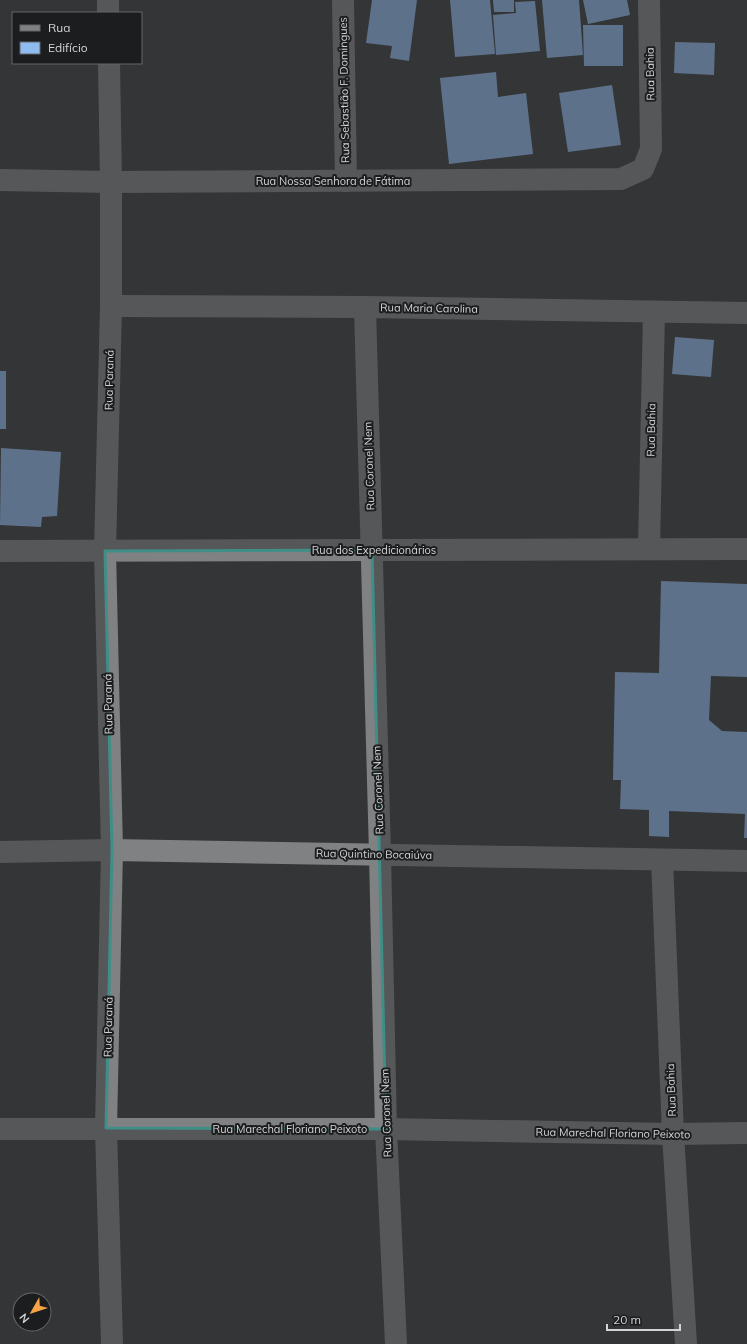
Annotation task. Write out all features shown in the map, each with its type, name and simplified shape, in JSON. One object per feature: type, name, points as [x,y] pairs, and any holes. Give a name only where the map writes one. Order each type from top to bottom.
[{"type":"street","points":[[108,0],[108,12]]},
{"type":"street","name":"Rua Sebastião F. Domingues","points":[[343,0],[346,181]]},
{"type":"street","name":"Rua Bahia","points":[[649,0],[651,149]]},
{"type":"street","name":"Rua Paraná","points":[[109,64],[111,306],[105,551],[112,850],[106,1128],[112,1344]]},
{"type":"street","name":"Rua Nossa Senhora de Fátima","points":[[0,180],[111,182],[621,179],[643,170],[651,149]]},
{"type":"street","name":"Rua Maria Carolina","points":[[111,306],[365,307],[747,313]]},
{"type":"street","name":"Rua Coronel Nem","points":[[365,307],[386,1129],[396,1344]]},
{"type":"street","name":"Rua Bahia","points":[[649,548],[654,312]]},
{"type":"street","name":"Rua dos Expedicionários","points":[[0,551],[649,548],[747,549]]},
{"type":"street","name":"Rua Quintino Bocaiúva","points":[[0,852],[112,850],[747,861]]},
{"type":"street","name":"Rua Bahia","points":[[662,860],[673,1134],[686,1344]]},
{"type":"street","name":"Rua Marechal Floriano Peixoto","points":[[0,1129],[386,1129],[673,1134],[747,1133]]},
{"type":"highlighted area","points":[[372,550],[386,1129],[106,1128],[112,850],[105,551]]},
{"type":"building","points":[[372,0],[417,0],[409,61],[390,58],[392,46],[366,43]]},
{"type":"building","points":[[450,0],[490,0],[495,54],[455,57]]},
{"type":"building","points":[[493,0],[514,0],[514,12],[494,12]]},
{"type":"building","points":[[542,0],[579,0],[583,55],[547,58]]},
{"type":"building","points":[[583,0],[627,0],[630,15],[588,24]]},
{"type":"building","points":[[535,1],[540,51],[496,55],[493,15],[516,13],[515,2]]},
{"type":"building","points":[[583,25],[623,25],[623,66],[584,66]]},
{"type":"building","points":[[675,42],[715,43],[714,75],[674,73]]},
{"type":"building","points":[[496,72],[498,97],[526,93],[533,154],[449,164],[440,78]]},
{"type":"building","points":[[612,85],[621,145],[568,152],[559,93]]},
{"type":"building","points":[[675,337],[714,340],[711,377],[672,374]]},
{"type":"building","points":[[0,371],[6,371],[6,429],[0,429]]},
{"type":"building","points":[[1,448],[61,452],[57,516],[42,517],[41,527],[0,525]]},
{"type":"building","points":[[661,581],[747,584],[747,677],[711,676],[709,720],[722,731],[747,732],[747,838],[744,838],[745,814],[669,811],[669,837],[649,836],[649,810],[620,809],[621,780],[613,780],[615,672],[659,673]]}]
